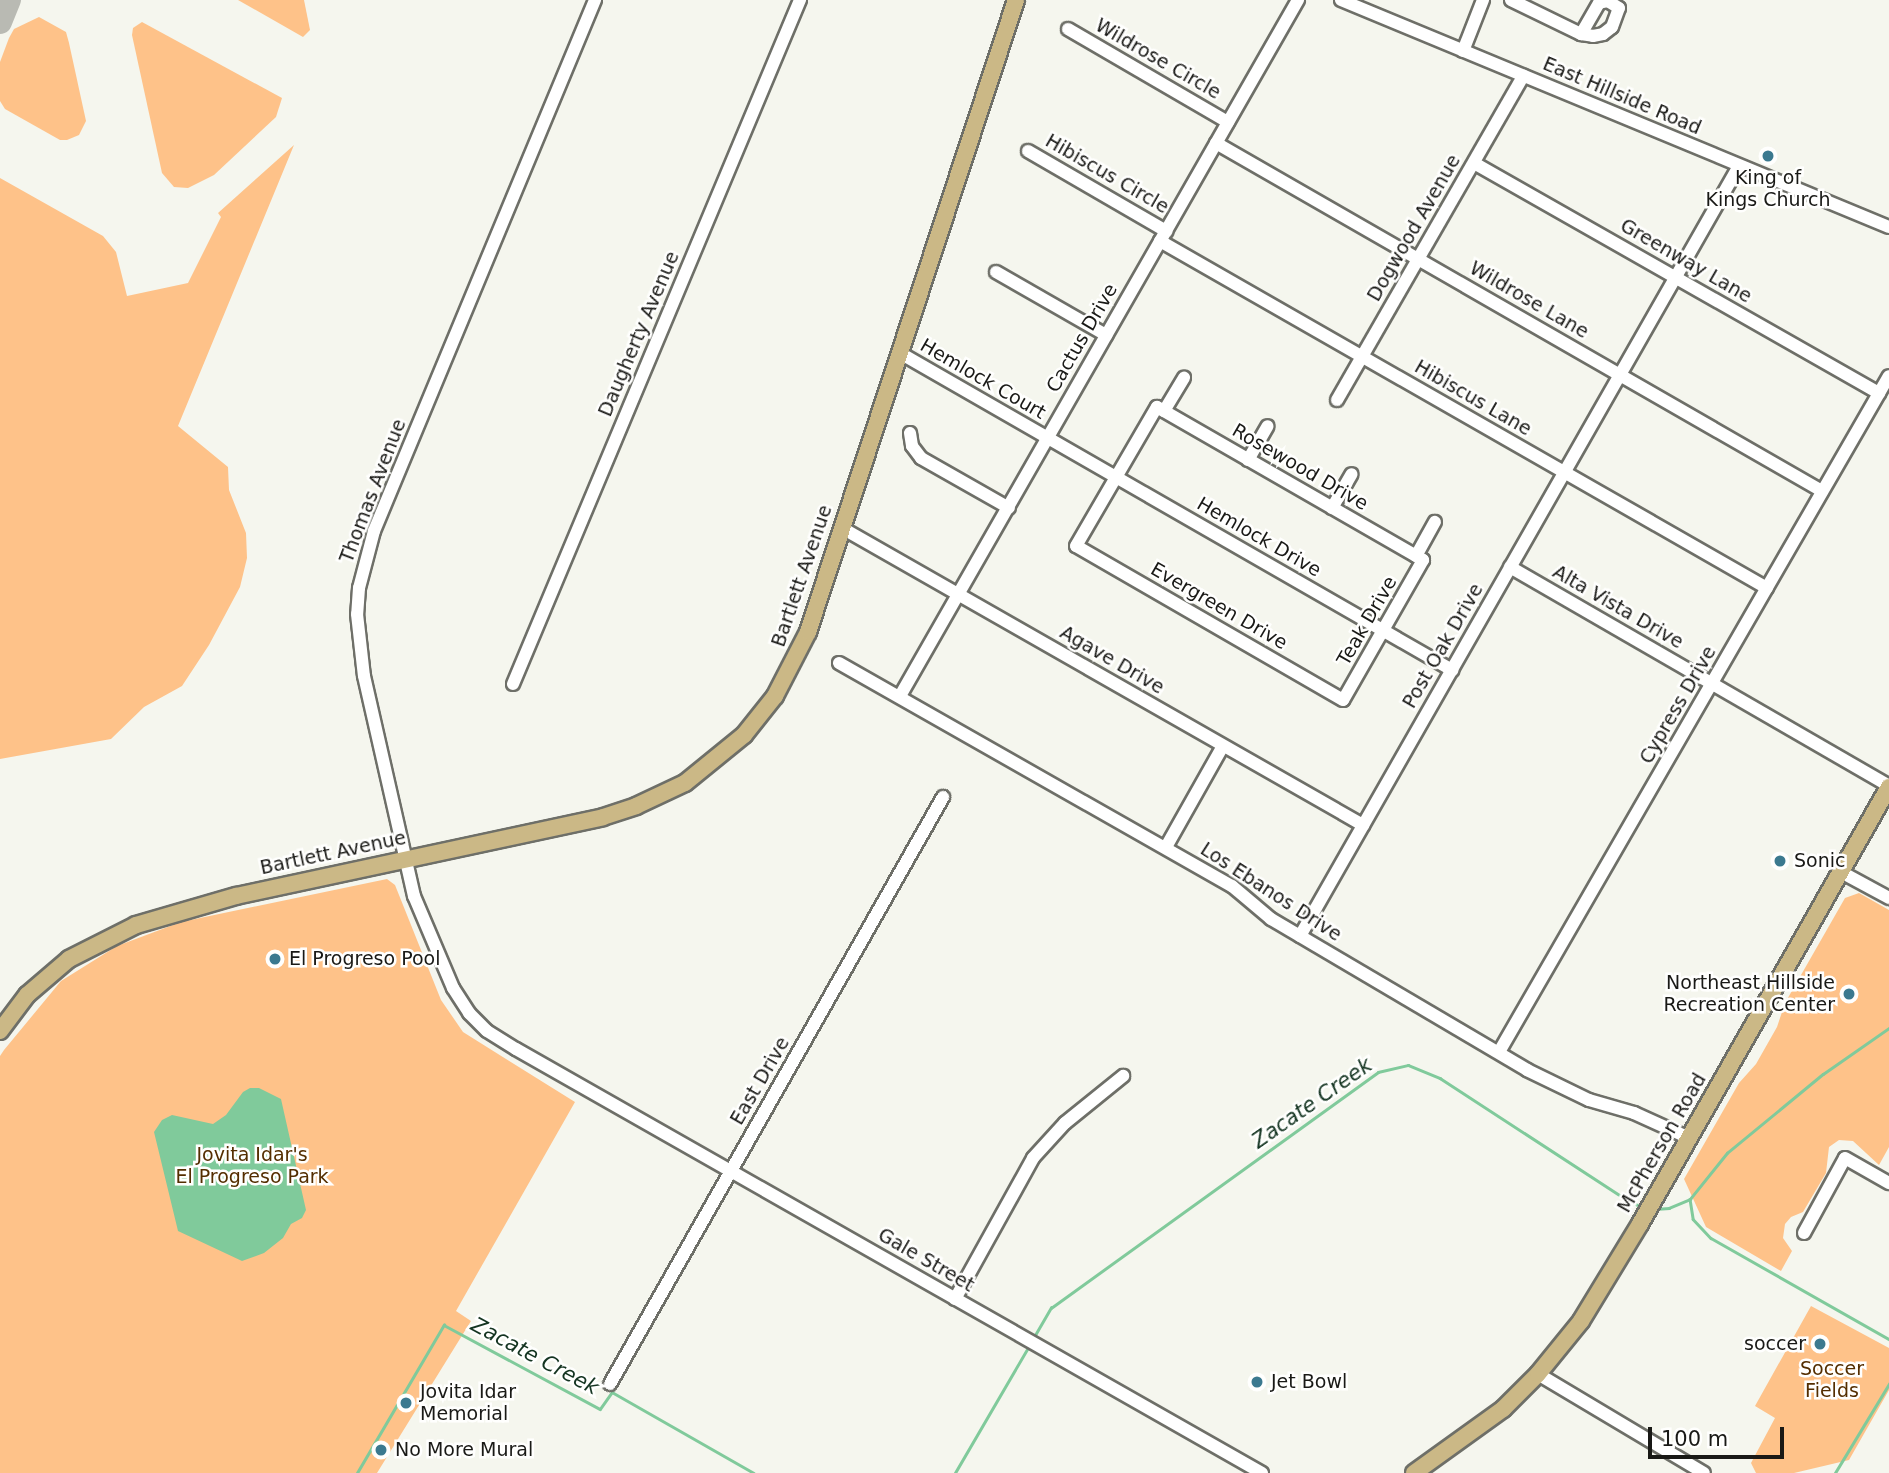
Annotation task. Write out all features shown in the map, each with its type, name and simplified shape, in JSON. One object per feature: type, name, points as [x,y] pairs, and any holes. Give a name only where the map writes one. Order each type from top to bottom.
[{"type":"main road","name":"Bartlett Avenue","points":[[0,1031],[27,995],[69,959],[136,925],[236,896],[603,817],[636,806],[685,783],[725,753],[758,720],[792,667],[808,632],[1016,0]]},
{"type":"main road","name":"McPherson Road","points":[[1414,1473],[1478,1430],[1538,1374],[1581,1321],[1657,1195],[1889,786]]},
{"type":"street","name":"Thomas Avenue","points":[[572,1080],[486,1031],[469,1013],[453,988],[414,896],[359,645],[357,614],[365,559],[594,0]]},
{"type":"street","name":"Daugherty Avenue","points":[[513,684],[800,0]]},
{"type":"street","name":"Cactus Drive","points":[[900,696],[1298,0]]},
{"type":"street","name":"East Hillside Road","points":[[1340,0],[1889,227]]},
{"type":"street","points":[[1463,51],[1483,0]]},
{"type":"street","points":[[1511,0],[1581,34]]},
{"type":"street","name":"Wildrose Circle","points":[[1068,29],[1228,122]]},
{"type":"street","name":"Dogwood Avenue","points":[[1337,400],[1523,76]]},
{"type":"street","name":"Wildrose Lane","points":[[1216,143],[1822,491]]},
{"type":"street","name":"Hibiscus Circle","points":[[1028,151],[1163,236]]},
{"type":"street","name":"Greenway Lane","points":[[1474,163],[1879,393]]},
{"type":"street","name":"Post Oak Drive","points":[[1300,936],[1739,166]]},
{"type":"street","name":"Hibiscus Lane","points":[[1163,236],[1363,356],[1767,588]]},
{"type":"street","points":[[996,272],[1106,335]]},
{"type":"street","name":"Hemlock Court","points":[[900,353],[1047,438]]},
{"type":"street","name":"Cypress Drive","points":[[1499,1052],[1889,376]]},
{"type":"street","points":[[1116,477],[1160,409],[1184,378]]},
{"type":"street","name":"Rosewood Drive","points":[[1160,409],[1420,558]]},
{"type":"street","points":[[1248,460],[1268,426]]},
{"type":"street","points":[[910,433],[912,446],[921,458],[1009,508]]},
{"type":"street","name":"Hemlock Drive","points":[[1047,438],[1452,670]]},
{"type":"street","points":[[1332,508],[1352,474]]},
{"type":"street","name":"Evergreen Drive","points":[[1116,477],[1076,546],[1343,700]]},
{"type":"street","name":"Teak Drive","points":[[1343,700],[1384,631],[1435,522]]},
{"type":"street","name":"Agave Drive","points":[[842,528],[1363,825]]},
{"type":"street","name":"Alta Vista Drive","points":[[1510,567],[1889,786]]},
{"type":"street","name":"Los Ebanos Drive","points":[[839,663],[1232,886],[1271,919],[1527,1070],[1588,1100],[1634,1114],[1689,1138]]},
{"type":"street","points":[[1166,847],[1223,746]]},
{"type":"street","name":"East Drive","points":[[610,1384],[943,797]]},
{"type":"street","points":[[1841,872],[1889,898]]},
{"type":"street","points":[[956,1299],[1012,1190],[1033,1158],[1065,1123],[1123,1076]]},
{"type":"street","name":"Gale Street","points":[[572,1080],[1262,1473]]},
{"type":"street","points":[[1804,1233],[1845,1158],[1889,1183]]},
{"type":"street","points":[[1538,1374],[1704,1473]]},
{"type":"green space","points":[[238,0],[304,0],[310,30],[303,37]]},
{"type":"green space","points":[[39,17],[66,32],[69,43],[86,121],[79,135],[67,140],[60,140],[5,109],[0,101],[0,62],[9,38],[14,29]]},
{"type":"green space","points":[[142,22],[282,98],[276,117],[214,175],[188,188],[174,187],[162,173],[132,35],[133,28]]},
{"type":"green space","points":[[294,145],[178,426],[228,467],[229,490],[246,533],[247,558],[240,587],[209,645],[182,686],[144,707],[111,739],[0,759],[0,178],[103,236],[116,252],[127,296],[188,283],[221,217],[218,213]]},
{"type":"green space","name":"Jovita Idar's El Progreso Park","points":[[387,879],[395,885],[441,1000],[463,1032],[575,1102],[456,1311],[471,1321],[377,1473],[0,1473],[0,1056],[61,981],[117,946],[181,922]]},
{"type":"green space","points":[[1859,893],[1889,910],[1889,1147],[1879,1165],[1853,1141],[1839,1140],[1829,1147],[1826,1173],[1803,1212],[1791,1217],[1785,1224],[1783,1238],[1792,1251],[1781,1271],[1706,1227],[1684,1179],[1739,1083],[1756,1064],[1777,1027],[1785,1003],[1845,898]]},
{"type":"green space","name":"Soccer Fields","points":[[1811,1306],[1889,1348],[1889,1390],[1849,1460],[1794,1473],[1756,1473],[1751,1463],[1775,1418],[1755,1406]]},
{"type":"shaded area","points":[[250,1088],[259,1088],[281,1099],[306,1210],[302,1218],[291,1224],[283,1238],[264,1253],[242,1261],[178,1231],[154,1132],[162,1120],[172,1115],[213,1124],[226,1115],[243,1092]]},
{"type":"waterway","name":"Zacate Creek","points":[[1655,1209],[1669,1208],[1690,1199],[1727,1153],[1823,1074],[1889,1028]]},
{"type":"waterway","name":"Zacate Creek","points":[[1034,1337],[1051,1308],[1378,1072],[1408,1065],[1440,1078],[1627,1200],[1642,1207]]},
{"type":"waterway","points":[[1690,1199],[1693,1219],[1711,1238],[1889,1339]]},
{"type":"waterway","name":"Zacate Creek","points":[[357,1473],[444,1325],[600,1409],[612,1392],[754,1473]]},
{"type":"waterway","name":"Zacate Creek","points":[[955,1473],[1029,1346]]},
{"type":"waterway","points":[[1835,1473],[1889,1384]]},
{"type":"taxiway","points":[[0,22],[9,0]]},
{"type":"place","name":"King of Kings Church","points":[[1768,156]]},
{"type":"place","name":"Sonic","points":[[1780,861]]},
{"type":"place","name":"El Progreso Pool","points":[[275,959]]},
{"type":"place","name":"Northeast Hillside Recreation Center","points":[[1849,994]]},
{"type":"place","name":"soccer","points":[[1820,1344]]},
{"type":"place","name":"Jet Bowl","points":[[1257,1382]]},
{"type":"place","name":"Jovita Idar Memorial","points":[[406,1403]]},
{"type":"place","name":"No More Mural","points":[[381,1450]]}]
